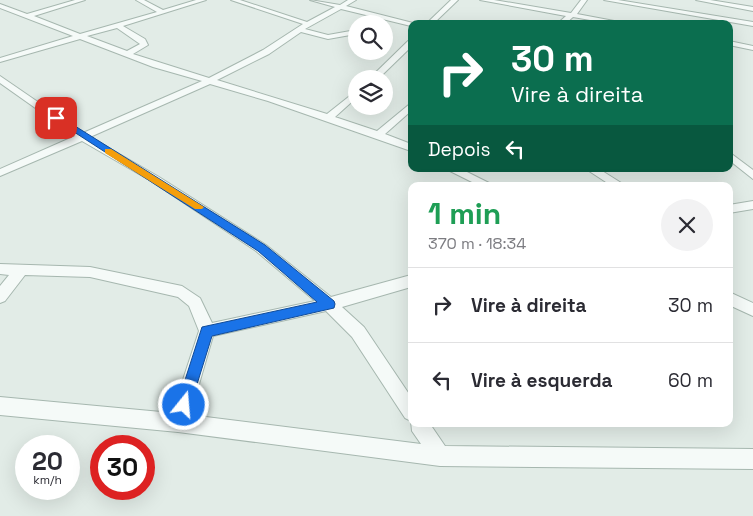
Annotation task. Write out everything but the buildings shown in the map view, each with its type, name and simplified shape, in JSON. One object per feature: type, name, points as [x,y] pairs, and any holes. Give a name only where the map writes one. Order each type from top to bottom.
[{"type":"street","points":[[0,2],[8,0]]},
{"type":"street","points":[[28,16],[78,0]]},
{"type":"street","points":[[139,0],[163,12]]},
{"type":"street","points":[[0,60],[203,0]]},
{"type":"street","points":[[234,0],[308,24]]},
{"type":"street","points":[[313,0],[373,15]]},
{"type":"street","points":[[0,172],[209,82],[266,52],[308,24],[353,0]]},
{"type":"street","points":[[433,20],[455,0]]},
{"type":"street","points":[[483,0],[605,20]]},
{"type":"street","points":[[565,20],[573,14],[584,0]]},
{"type":"street","points":[[607,0],[712,20],[719,2]]},
{"type":"street","points":[[699,0],[753,9]]},
{"type":"street","points":[[0,6],[127,54],[209,82],[271,99],[379,134],[408,147]]},
{"type":"street","points":[[393,20],[408,23]]},
{"type":"street","points":[[733,22],[753,24]]},
{"type":"street","points":[[117,24],[142,41],[144,45],[127,54]]},
{"type":"street","points":[[301,30],[328,37],[348,33]]},
{"type":"street","points":[[733,44],[753,48]]},
{"type":"street","points":[[382,70],[408,46]]},
{"type":"street","points":[[0,79],[83,136],[155,179],[262,248],[329,304],[358,332],[408,407]]},
{"type":"street","points":[[328,118],[348,101]]},
{"type":"street","points":[[379,134],[408,109]]},
{"type":"street","points":[[733,159],[753,176]]},
{"type":"street","points":[[459,172],[481,182]]},
{"type":"street","points":[[597,172],[613,182]]},
{"type":"street","points":[[733,208],[753,205]]},
{"type":"street","points":[[0,269],[90,272],[182,292],[195,302],[207,332],[178,423]]},
{"type":"street","points":[[0,297],[21,270]]},
{"type":"street","points":[[207,332],[329,304],[408,281]]},
{"type":"street","points":[[733,300],[753,310]]},
{"type":"street","points":[[0,406],[178,423],[440,456],[753,459]]},
{"type":"street","points":[[421,427],[440,456]]},
{"type":"slow traffic","points":[[108,151],[199,207]]},
{"type":"route","points":[[56,118],[262,248],[329,304],[207,332],[184,405]]}]
